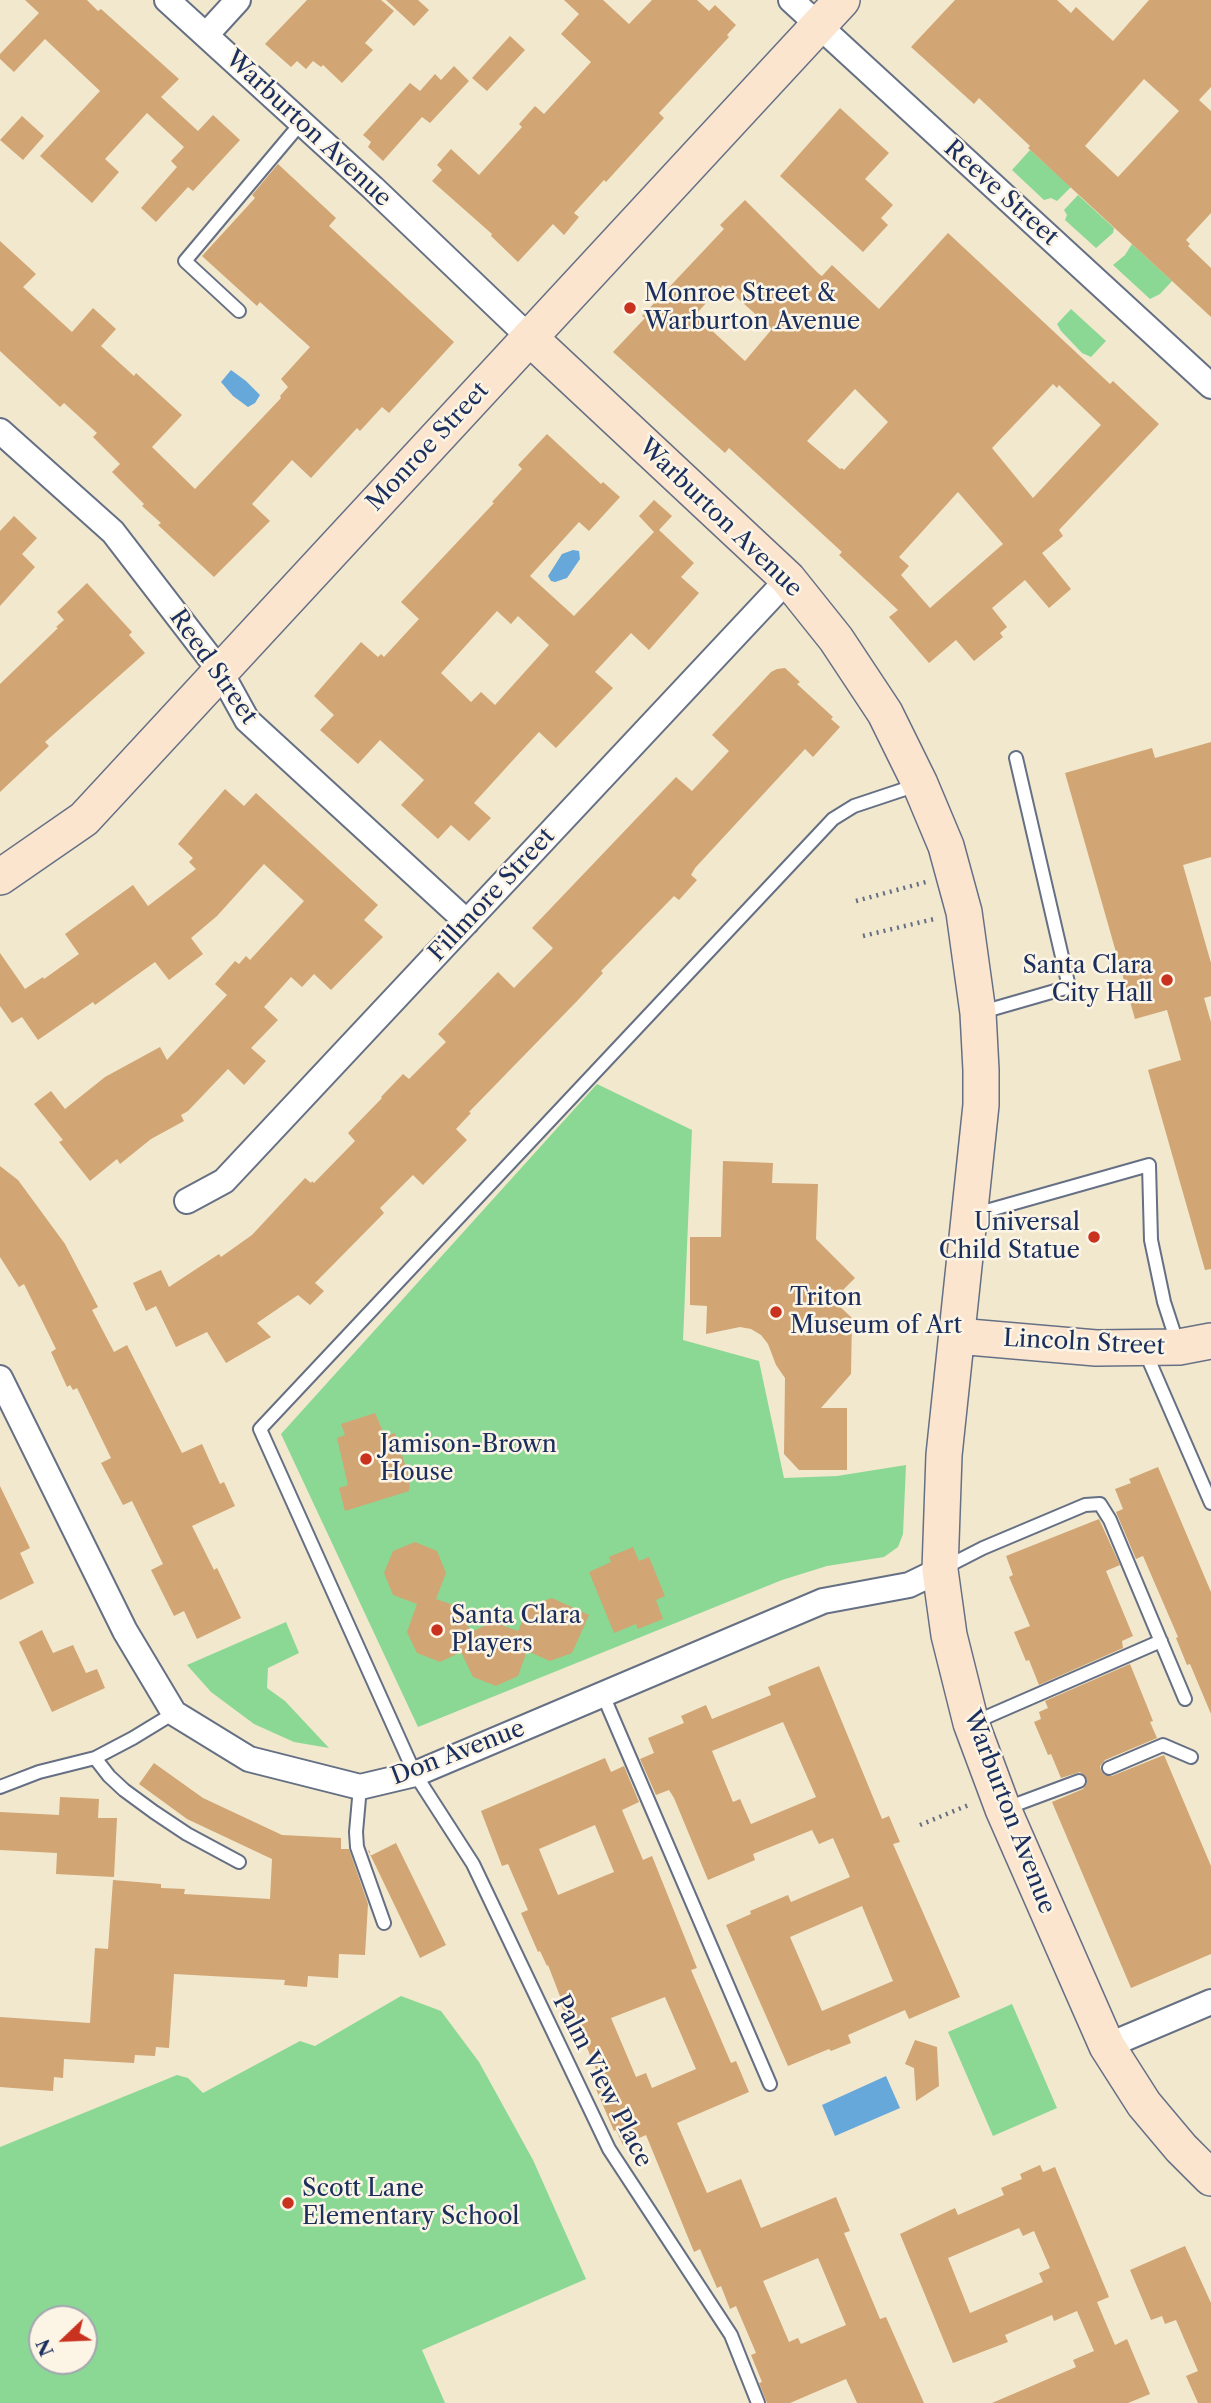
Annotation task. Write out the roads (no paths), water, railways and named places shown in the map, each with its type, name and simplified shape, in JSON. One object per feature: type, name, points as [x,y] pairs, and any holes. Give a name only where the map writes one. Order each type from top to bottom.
[{"type":"street","name":"Warburton Avenue","points":[[167,0],[301,122],[788,579],[836,639],[885,713],[920,783],[946,846],[964,912],[978,1013],[981,1105],[944,1455],[940,1570],[949,1635],[971,1723],[1003,1810],[1107,2046],[1144,2104],[1181,2148],[1211,2178]]},
{"type":"street","points":[[206,35],[238,0]]},
{"type":"street","name":"Reeve Street","points":[[791,0],[1211,386]]},
{"type":"street","name":"Monroe Street","points":[[0,877],[84,819],[842,0]]},
{"type":"street","name":"Reed Street","points":[[0,431],[113,533],[220,671],[247,720],[467,922]]},
{"type":"street","name":"Fillmore Street","points":[[187,1201],[224,1181],[788,579]]},
{"type":"street","name":"Lincoln Street","points":[[957,1336],[1096,1348],[1144,1349],[1195,1344]]},
{"type":"street","name":"Don Avenue","points":[[0,1378],[8,1411],[125,1632],[174,1713],[249,1759],[360,1787],[415,1774],[824,1601],[909,1586],[940,1570]]},
{"type":"street","points":[[1107,2046],[1211,2002]]},
{"type":"lane","points":[[239,311],[185,261],[301,122]]},
{"type":"lane","points":[[978,1013],[1069,987],[1016,758]]},
{"type":"lane","name":"Palm View Place","points":[[758,2403],[731,2334],[609,2149],[473,1864],[415,1774],[260,1429],[833,819],[854,806],[920,783]]},
{"type":"lane","points":[[968,1216],[1149,1165],[1151,1240],[1164,1302],[1195,1344]]},
{"type":"lane","points":[[1144,1349],[1211,1503]]},
{"type":"lane","points":[[940,1570],[983,1548],[1085,1505],[1100,1504],[1110,1520],[1185,1699]]},
{"type":"lane","points":[[971,1723],[1161,1641]]},
{"type":"lane","points":[[603,1695],[770,2084]]},
{"type":"lane","points":[[0,1787],[39,1772],[95,1758],[174,1713]]},
{"type":"lane","points":[[1108,1768],[1163,1745],[1191,1757]]},
{"type":"lane","points":[[95,1758],[124,1790],[154,1812],[187,1835],[239,1861]]},
{"type":"lane","points":[[1003,1810],[1079,1781]]},
{"type":"lane","points":[[360,1787],[357,1847],[383,1923]]},
{"type":"water","points":[[231,370],[260,395],[255,403],[248,407],[233,396],[221,382]]},
{"type":"water","points":[[579,551],[580,559],[567,578],[551,581],[548,576],[562,554]]},
{"type":"water","points":[[886,2076],[900,2108],[835,2136],[822,2105]]},
{"type":"place","name":"Monroe Street & Warburton Avenue","points":[[630,308]]},
{"type":"place","name":"Santa Clara City Hall","points":[[1167,980]]},
{"type":"place","name":"Universal Child Statue","points":[[1094,1237]]},
{"type":"place","name":"Triton Museum of Art","points":[[776,1312]]},
{"type":"place","name":"Jamison-Brown House","points":[[366,1459]]},
{"type":"place","name":"Santa Clara Players","points":[[437,1630]]},
{"type":"place","name":"Scott Lane Elementary School","points":[[288,2203]]}]
